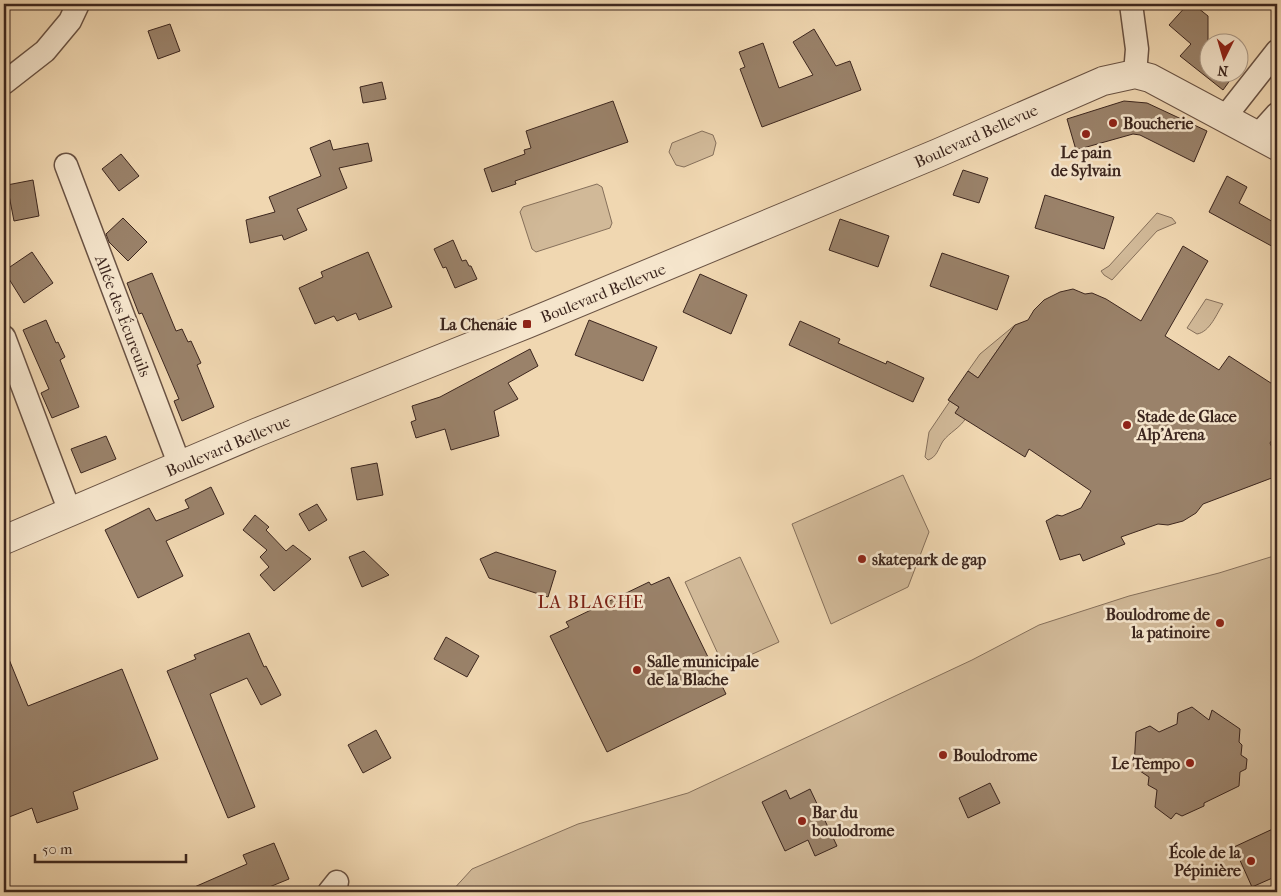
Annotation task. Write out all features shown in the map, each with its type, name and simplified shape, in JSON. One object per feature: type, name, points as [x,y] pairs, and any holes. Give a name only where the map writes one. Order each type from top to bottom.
[{"type":"street","points":[[4,83],[45,51],[70,21],[78,4]]},
{"type":"street","points":[[1131,4],[1137,49],[1135,74],[1159,82],[1268,141],[1277,114]]},
{"type":"street","points":[[1224,117],[1277,51]]},
{"type":"street","name":"Boulevard Bellevue","points":[[4,540],[258,432],[527,324],[929,157],[1094,84],[1135,74]]},
{"type":"street","name":"Allée des Écureuils","points":[[66,165],[180,466]]},
{"type":"street","points":[[4,337],[70,512]]},
{"type":"shaded area","points":[[702,131],[713,135],[716,143],[713,155],[684,167],[676,165],[669,152],[672,143]]},
{"type":"shaded area","points":[[597,184],[602,187],[612,223],[610,228],[536,252],[532,249],[520,212],[523,207]]},
{"type":"shaded area","points":[[1157,213],[1172,218],[1176,223],[1157,231],[1112,280],[1104,275],[1101,271],[1109,266]]},
{"type":"shaded area","points":[[1206,299],[1223,304],[1206,330],[1197,334],[1187,328]]},
{"type":"shaded area","points":[[1015,325],[978,378],[968,371],[980,354]]},
{"type":"shaded area","points":[[950,401],[959,407],[966,418],[943,441],[935,455],[928,460],[925,457],[929,432]]},
{"type":"shaded area","name":"skatepark de gap","points":[[903,475],[929,532],[908,587],[831,624],[792,524]]},
{"type":"shaded area","points":[[1277,555],[1277,892],[451,892],[472,869],[578,824],[688,793],[972,660],[1039,625],[1129,596],[1219,573]]},
{"type":"shaded area","points":[[740,557],[779,642],[724,667],[685,582]]},
{"type":"building","points":[[1188,4],[1193,4],[1208,16],[1208,32],[1198,32],[1198,70],[1180,56],[1191,44],[1169,25]]},
{"type":"building","points":[[170,24],[180,51],[158,59],[148,31]]},
{"type":"building","points":[[814,29],[836,66],[850,61],[861,90],[762,127],[740,69],[745,67],[739,52],[763,43],[779,88],[813,75],[793,42]]},
{"type":"building","points":[[382,82],[386,99],[363,103],[360,87]]},
{"type":"building","points":[[1213,82],[1229,82],[1223,90]]},
{"type":"building","points":[[613,101],[628,142],[515,181],[516,184],[492,192],[484,169],[525,154],[524,150],[531,148],[526,131]]},
{"type":"building","points":[[1124,101],[1147,103],[1207,131],[1194,162],[1140,135],[1133,134],[1076,150],[1067,119]]},
{"type":"building","points":[[330,140],[333,150],[368,143],[372,161],[339,168],[347,188],[297,209],[307,230],[284,240],[282,235],[250,243],[246,220],[275,212],[269,197],[321,176],[310,148]]},
{"type":"building","points":[[121,154],[139,176],[119,191],[102,169]]},
{"type":"building","points":[[963,170],[988,178],[979,203],[953,195]]},
{"type":"building","points":[[1227,176],[1247,187],[1239,203],[1277,224],[1277,249],[1209,212]]},
{"type":"building","points":[[33,180],[39,216],[14,221],[7,185]]},
{"type":"building","points":[[1045,195],[1114,217],[1104,249],[1035,228]]},
{"type":"building","points":[[123,218],[147,242],[128,261],[109,242],[106,234]]},
{"type":"building","points":[[840,219],[889,236],[878,267],[829,250]]},
{"type":"building","points":[[453,240],[462,261],[466,260],[469,266],[471,266],[477,279],[455,288],[446,267],[443,268],[434,249]]},
{"type":"building","name":"Stade de Glace Alp'Arena","points":[[1183,246],[1208,261],[1165,336],[1219,370],[1229,356],[1277,387],[1277,432],[1270,443],[1277,459],[1277,476],[1203,504],[1196,513],[1183,521],[1168,525],[1158,524],[1121,537],[1125,544],[1083,561],[1080,554],[1060,560],[1046,521],[1057,515],[1062,516],[1081,508],[1091,491],[1029,449],[1025,457],[955,413],[959,407],[948,400],[968,371],[978,378],[1015,325],[1028,320],[1034,310],[1044,300],[1060,292],[1073,289],[1085,294],[1092,293],[1106,299],[1141,321]]},
{"type":"building","points":[[32,252],[53,283],[24,303],[4,271]]},
{"type":"building","points":[[368,252],[392,307],[359,320],[356,313],[337,321],[334,316],[315,324],[299,288],[323,277],[321,272]]},
{"type":"building","points":[[942,253],[1009,276],[997,310],[930,286]]},
{"type":"building","points":[[152,273],[176,331],[182,329],[188,342],[191,341],[201,363],[197,365],[214,407],[182,421],[174,401],[179,399],[142,313],[139,314],[127,283]]},
{"type":"building","points":[[700,274],[747,295],[731,334],[683,312]]},
{"type":"building","points":[[46,320],[56,343],[58,342],[65,357],[60,360],[79,407],[52,418],[41,393],[49,389],[23,330]]},
{"type":"building","points":[[589,320],[657,347],[643,381],[575,355]]},
{"type":"building","points":[[800,321],[840,339],[838,343],[886,364],[887,361],[924,378],[913,402],[789,345]]},
{"type":"building","points":[[530,349],[538,366],[508,383],[518,399],[494,411],[499,436],[451,450],[445,429],[416,438],[411,422],[416,420],[412,406],[440,397]]},
{"type":"building","points":[[106,436],[116,459],[81,473],[71,449]]},
{"type":"building","points":[[377,463],[383,495],[357,500],[351,468]]},
{"type":"building","points":[[211,487],[224,514],[166,541],[183,576],[138,598],[105,530],[149,508],[156,521],[189,508],[185,500]]},
{"type":"building","points":[[317,504],[327,520],[309,531],[299,514]]},
{"type":"building","points":[[255,515],[269,527],[266,530],[286,551],[293,545],[311,559],[274,591],[260,575],[269,567],[260,557],[267,550],[243,530]]},
{"type":"building","points":[[364,551],[389,575],[362,587],[349,557]]},
{"type":"building","points":[[496,552],[556,571],[548,597],[489,578],[480,559]]},
{"type":"building","points":[[669,577],[726,694],[607,752],[550,636],[569,627],[566,622],[649,582],[651,585]]},
{"type":"building","points":[[249,633],[264,667],[266,666],[281,695],[261,705],[247,678],[210,694],[255,807],[228,818],[167,671],[196,659],[194,655]]},
{"type":"building","points":[[446,637],[479,656],[467,677],[434,659]]},
{"type":"building","points":[[4,647],[28,706],[122,669],[158,759],[73,792],[78,809],[37,823],[32,808],[4,819]]},
{"type":"building","name":"Le Tempo","points":[[1192,707],[1209,720],[1212,710],[1240,729],[1239,742],[1242,745],[1241,755],[1247,759],[1246,769],[1240,772],[1239,786],[1182,816],[1176,813],[1171,819],[1155,807],[1157,790],[1148,785],[1149,777],[1134,767],[1136,732],[1150,726],[1159,732],[1177,724],[1178,713]]},
{"type":"building","points":[[376,730],[391,758],[363,773],[348,745]]},
{"type":"building","points":[[990,783],[1000,803],[968,818],[959,798]]},
{"type":"building","name":"Bar du boulodrome","points":[[810,789],[837,846],[815,856],[808,840],[785,851],[762,802],[786,790],[790,799]]},
{"type":"building","points":[[1277,827],[1277,876],[1252,887],[1234,847]]},
{"type":"building","points":[[274,843],[289,879],[257,892],[183,892],[247,864],[243,855]]},
{"type":"place","name":"Boucherie","points":[[1113,123]]},
{"type":"place","name":"Le pain de Sylvain","points":[[1086,134]]},
{"type":"place","name":"La Chenaie","points":[[527,324]]},
{"type":"place","name":"Stade de Glace Alp'Arena","points":[[1127,425]]},
{"type":"place","name":"skatepark de gap","points":[[862,559]]},
{"type":"place","name":"Boulodrome de la patinoire","points":[[1220,623]]},
{"type":"place","name":"Salle municipale de la Blache","points":[[637,670]]},
{"type":"place","name":"Boulodrome","points":[[943,755]]},
{"type":"place","name":"Le Tempo","points":[[1190,763]]},
{"type":"place","name":"Bar du boulodrome","points":[[802,821]]},
{"type":"place","name":"École de la Pépinière","points":[[1251,861]]},
{"type":"district","name":"LA BLACHE","points":[[591,602]]}]
